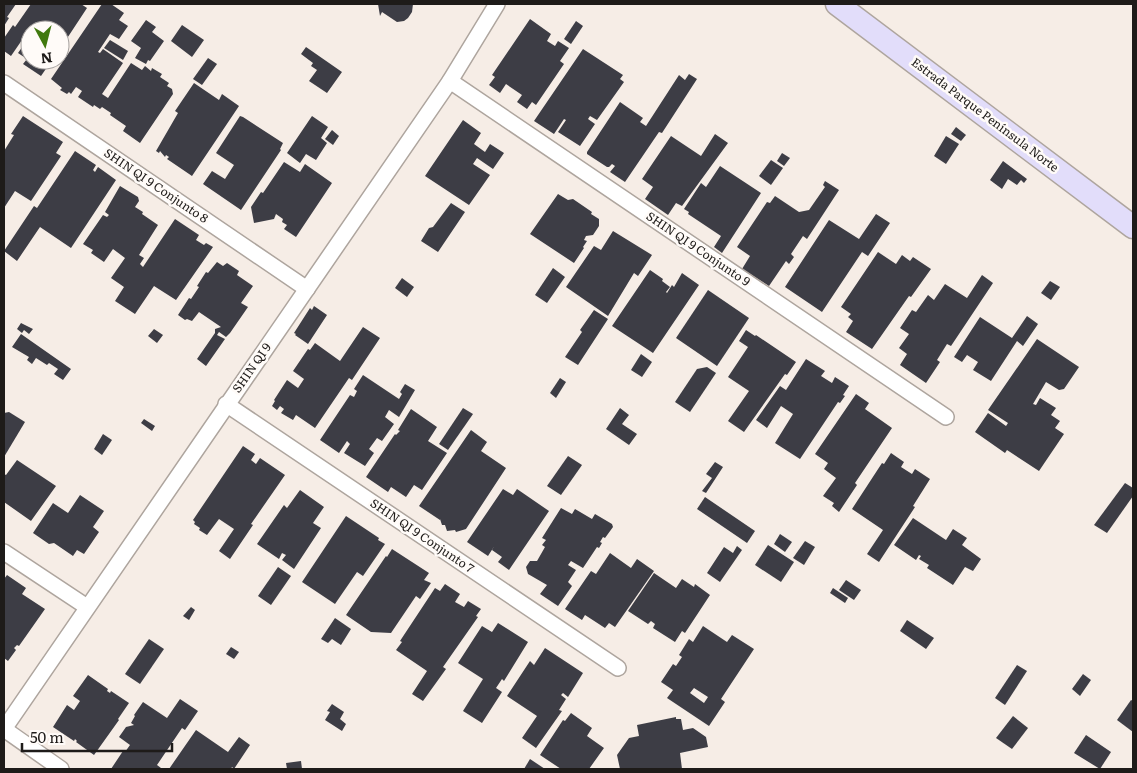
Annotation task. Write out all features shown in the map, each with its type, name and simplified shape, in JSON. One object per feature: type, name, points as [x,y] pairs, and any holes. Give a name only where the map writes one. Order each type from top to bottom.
[{"type":"main road","name":"Estrada Parque Península Norte","points":[[849,8],[1133,227]]},
{"type":"street","name":"SHIN QI 9","points":[[4,729],[86,607],[308,289],[450,81],[496,4]]},
{"type":"street","name":"SHIN QI 9 Conjunto 9","points":[[450,81],[946,416]]},
{"type":"street","name":"SHIN QI 9 Conjunto 8","points":[[4,83],[308,289]]},
{"type":"street","name":"SHIN QI 9 Conjunto 7","points":[[226,404],[618,668]]},
{"type":"street","points":[[4,552],[86,607]]},
{"type":"street","points":[[4,729],[61,769]]},
{"type":"building","points":[[4,4],[16,4],[7,17],[9,18],[4,26]]},
{"type":"building","points":[[31,4],[81,4],[87,8],[70,34],[70,20],[20,20],[20,43],[11,56],[4,51],[4,38],[13,25],[15,27]]},
{"type":"building","points":[[102,4],[111,4],[124,13],[119,20],[128,26],[119,39],[110,34],[98,52],[100,53],[103,49],[123,63],[102,94],[108,98],[131,63],[142,70],[145,66],[151,71],[152,68],[162,74],[160,77],[169,83],[167,86],[172,89],[173,94],[140,143],[123,131],[126,126],[110,115],[111,113],[102,107],[100,109],[94,105],[93,107],[78,97],[82,91],[76,87],[71,94],[69,92],[67,94],[60,90],[62,88],[51,79],[57,70],[70,70],[70,51]]},
{"type":"building","points":[[378,4],[413,4],[412,12],[408,18],[397,22],[382,12],[380,16]]},
{"type":"building","points":[[530,19],[551,34],[547,41],[555,46],[558,41],[569,48],[560,61],[564,64],[536,105],[532,102],[527,109],[517,102],[522,95],[506,84],[500,93],[489,85],[495,77],[492,75]]},
{"type":"building","points":[[146,20],[156,27],[152,32],[164,41],[146,64],[135,58],[141,48],[131,41]]},
{"type":"building","points":[[576,21],[583,26],[571,44],[564,39]]},
{"type":"building","points":[[182,25],[204,40],[192,57],[171,41]]},
{"type":"building","points":[[110,40],[128,51],[123,60],[104,48]]},
{"type":"building","points":[[306,47],[342,72],[327,93],[309,81],[317,70],[311,66],[313,63],[301,54]]},
{"type":"building","points":[[583,49],[623,75],[620,79],[624,82],[597,120],[590,116],[588,119],[595,124],[580,146],[558,132],[566,120],[564,119],[554,134],[534,121]]},
{"type":"building","points":[[208,58],[217,64],[202,85],[193,79]]},
{"type":"building","points":[[32,70],[45,70],[41,76]]},
{"type":"building","points":[[689,74],[697,79],[662,133],[659,132],[625,182],[610,172],[615,166],[612,164],[607,167],[587,154],[620,102],[643,118],[640,122],[646,126],[679,75],[685,80]]},
{"type":"building","points":[[194,83],[219,100],[222,94],[239,106],[192,176],[167,159],[169,157],[166,155],[165,157],[160,151],[159,153],[156,151],[178,113],[175,111]]},
{"type":"building","points":[[23,116],[63,142],[56,153],[61,156],[31,201],[15,191],[4,208],[4,151],[14,135],[11,134]]},
{"type":"building","points":[[240,116],[283,143],[281,150],[241,210],[203,184],[212,171],[225,179],[234,165],[216,153]]},
{"type":"building","points":[[312,116],[328,127],[321,138],[327,143],[316,160],[306,154],[300,163],[287,153]]},
{"type":"building","points":[[463,120],[481,133],[474,144],[485,152],[490,144],[504,153],[493,169],[477,158],[473,164],[490,175],[469,205],[425,176]]},
{"type":"building","points":[[956,127],[966,135],[961,141],[951,134]]},
{"type":"building","points":[[332,130],[339,136],[333,145],[325,139]]},
{"type":"building","points":[[715,134],[728,143],[682,206],[676,203],[668,215],[645,199],[653,187],[642,179],[671,136],[701,156]]},
{"type":"building","points":[[946,136],[959,144],[946,164],[934,156]]},
{"type":"building","points":[[75,151],[96,165],[93,170],[95,172],[98,167],[116,180],[71,248],[40,227],[17,261],[4,251],[34,206],[37,208]]},
{"type":"building","points":[[782,153],[790,158],[784,166],[777,161]]},
{"type":"building","points":[[771,160],[783,168],[771,185],[759,176]]},
{"type":"building","points":[[1003,161],[1027,179],[1024,183],[1021,180],[1017,185],[1008,179],[1002,189],[990,180]]},
{"type":"building","points":[[284,162],[300,172],[305,164],[332,183],[296,237],[284,229],[287,225],[276,214],[274,219],[254,223],[251,207]]},
{"type":"building","points":[[720,166],[761,193],[722,253],[714,247],[721,236],[688,214],[689,212],[684,209],[701,183],[706,187]]},
{"type":"building","points":[[825,181],[839,190],[807,239],[803,236],[791,254],[794,257],[789,264],[786,261],[769,286],[742,269],[750,256],[737,247],[767,202],[770,203],[775,196],[799,212],[809,210],[825,187],[823,185]]},
{"type":"building","points":[[120,186],[138,197],[139,201],[135,207],[158,225],[139,255],[144,258],[140,264],[143,267],[175,219],[199,235],[196,240],[204,245],[206,243],[213,247],[176,300],[154,286],[135,314],[115,301],[124,287],[111,278],[125,258],[113,249],[104,262],[91,253],[93,250],[83,244],[103,215],[107,217],[109,215],[105,212]]},
{"type":"building","points":[[558,194],[568,200],[573,199],[599,219],[599,226],[593,235],[586,236],[584,240],[587,241],[584,248],[574,263],[530,234]]},
{"type":"building","points":[[451,203],[465,212],[438,252],[421,241],[429,228],[433,227]]},
{"type":"building","points":[[876,214],[890,223],[868,256],[862,252],[822,312],[785,287],[829,220],[859,239]]},
{"type":"building","points":[[613,231],[652,255],[638,276],[634,273],[608,316],[566,287],[594,246],[601,250]]},
{"type":"building","points":[[878,252],[896,264],[902,255],[910,261],[913,257],[931,269],[911,297],[909,296],[872,349],[846,332],[853,321],[848,317],[851,314],[841,307]]},
{"type":"building","points":[[217,262],[223,266],[227,263],[239,271],[237,275],[253,286],[241,303],[248,307],[226,337],[219,332],[217,335],[225,339],[206,366],[197,359],[215,333],[215,329],[221,327],[199,312],[192,321],[185,320],[178,315],[199,287],[197,286],[206,272],[208,273]]},
{"type":"building","points":[[553,268],[565,277],[547,303],[535,295]]},
{"type":"building","points":[[650,270],[663,279],[662,281],[670,287],[667,293],[672,285],[674,287],[682,273],[699,285],[653,353],[612,326]]},
{"type":"building","points":[[982,275],[993,283],[951,346],[947,344],[937,360],[940,362],[926,383],[900,365],[907,354],[899,348],[909,334],[900,328],[912,310],[916,312],[928,295],[934,300],[945,284],[967,298]]},
{"type":"building","points":[[402,278],[414,287],[407,297],[395,288]]},
{"type":"building","points":[[1050,281],[1060,287],[1051,300],[1041,293]]},
{"type":"building","points":[[708,290],[749,318],[717,366],[676,338]]},
{"type":"building","points":[[314,306],[327,315],[308,344],[294,333],[310,308],[312,310]]},
{"type":"building","points":[[594,310],[608,319],[578,365],[565,357]]},
{"type":"building","points":[[1027,316],[1038,324],[1023,346],[1017,341],[991,381],[973,370],[978,362],[967,355],[962,362],[954,357],[980,317],[1012,338]]},
{"type":"building","points":[[21,323],[33,329],[29,334],[24,330],[22,333],[17,329]]},
{"type":"building","points":[[363,327],[380,338],[352,380],[349,378],[315,428],[296,415],[293,420],[281,413],[284,409],[280,406],[277,410],[272,406],[287,380],[298,388],[304,379],[293,371],[308,349],[310,350],[315,343],[340,361]]},
{"type":"building","points":[[154,329],[163,335],[157,343],[148,336]]},
{"type":"building","points":[[746,330],[796,362],[787,375],[785,374],[744,432],[728,421],[749,391],[728,377],[748,347],[739,341]]},
{"type":"building","points":[[21,334],[71,369],[63,380],[54,374],[58,369],[49,363],[47,365],[36,358],[32,364],[27,360],[29,357],[12,347]]},
{"type":"building","points":[[1037,339],[1079,367],[1064,389],[1059,390],[1046,382],[1033,404],[1036,405],[1040,398],[1056,408],[1051,415],[1060,421],[1055,428],[1064,434],[1039,471],[1007,450],[1005,453],[975,432],[988,413],[1006,426],[1008,423],[988,410]]},
{"type":"building","points":[[641,354],[652,362],[642,377],[631,370]]},
{"type":"building","points":[[806,359],[825,371],[821,376],[832,383],[835,377],[849,386],[843,395],[845,396],[840,403],[838,402],[800,459],[775,443],[793,414],[781,406],[767,428],[756,420],[780,386],[786,390]]},
{"type":"building","points":[[707,367],[716,373],[690,412],[675,402],[697,369]]},
{"type":"building","points":[[363,375],[399,399],[402,394],[400,392],[405,384],[415,390],[399,417],[389,410],[385,417],[394,424],[382,441],[377,438],[369,449],[374,453],[365,466],[344,453],[350,444],[347,441],[339,453],[320,440],[350,395],[354,397],[357,391],[354,389]]},
{"type":"building","points":[[560,378],[566,382],[556,398],[550,393]]},
{"type":"building","points":[[856,394],[869,403],[865,409],[892,428],[855,483],[857,485],[839,512],[832,506],[834,503],[823,496],[836,478],[824,469],[828,463],[815,454]]},
{"type":"building","points":[[463,408],[473,414],[448,450],[439,444]]},
{"type":"building","points":[[620,408],[629,415],[622,424],[637,434],[629,445],[606,429]]},
{"type":"building","points":[[411,409],[437,427],[428,441],[447,453],[422,490],[414,485],[406,497],[391,487],[388,492],[366,477],[395,434],[400,431],[398,430]]},
{"type":"building","points":[[9,412],[25,422],[4,457],[4,413]]},
{"type":"building","points":[[144,419],[155,426],[152,431],[141,423]]},
{"type":"building","points":[[471,430],[487,442],[481,451],[506,468],[466,529],[456,532],[455,530],[447,531],[440,519],[419,506]]},
{"type":"building","points":[[103,434],[112,440],[102,455],[94,449]]},
{"type":"building","points":[[243,446],[255,454],[251,460],[256,464],[260,458],[285,475],[251,524],[253,525],[230,559],[219,551],[234,529],[219,519],[207,535],[199,530],[200,528],[194,524],[193,520]]},
{"type":"building","points":[[891,453],[904,462],[901,467],[912,474],[915,469],[930,479],[913,506],[915,507],[879,562],[867,554],[883,530],[852,509],[882,463],[884,464]]},
{"type":"building","points":[[568,456],[582,465],[561,495],[547,486]]},
{"type":"building","points":[[17,460],[56,486],[31,521],[4,502],[4,474],[6,475]]},
{"type":"building","points":[[715,462],[723,467],[706,493],[702,491],[712,478],[706,474]]},
{"type":"building","points":[[1125,483],[1133,488],[1133,496],[1107,533],[1094,525]]},
{"type":"building","points":[[503,489],[513,495],[517,489],[549,511],[509,570],[498,562],[502,557],[492,550],[495,545],[488,556],[467,542]]},
{"type":"building","points":[[300,490],[324,507],[313,523],[321,528],[294,569],[282,560],[286,555],[282,553],[279,559],[257,544],[284,505],[287,508]]},
{"type":"building","points":[[80,495],[104,511],[93,527],[99,532],[84,554],[77,550],[73,556],[54,543],[49,544],[33,533],[53,503],[68,513]]},
{"type":"building","points":[[705,497],[755,531],[747,543],[697,509]]},
{"type":"building","points":[[561,508],[572,514],[575,509],[592,519],[595,514],[612,524],[613,527],[605,538],[603,537],[599,548],[597,547],[583,568],[571,561],[568,565],[576,570],[568,582],[572,586],[558,606],[540,594],[547,585],[528,574],[526,567],[530,561],[537,561],[545,547],[542,545],[546,540],[542,538]]},
{"type":"building","points":[[346,516],[385,544],[363,576],[357,572],[335,604],[302,582]]},
{"type":"building","points":[[913,518],[946,540],[953,529],[967,538],[962,545],[981,559],[973,571],[965,567],[953,585],[927,568],[929,565],[919,559],[921,556],[919,555],[916,560],[894,545]]},
{"type":"building","points":[[780,534],[792,542],[785,552],[774,544]]},
{"type":"building","points":[[805,541],[815,547],[804,565],[793,558]]},
{"type":"building","points":[[768,545],[794,562],[781,582],[755,565]]},
{"type":"building","points":[[737,546],[742,550],[720,582],[707,573],[724,547],[733,553]]},
{"type":"building","points":[[392,549],[429,573],[424,580],[431,583],[420,599],[416,596],[391,633],[371,632],[346,615]]},
{"type":"building","points":[[610,553],[631,568],[637,559],[654,571],[615,627],[609,623],[605,628],[585,615],[582,620],[565,609],[591,571],[596,574]]},
{"type":"building","points":[[278,567],[291,576],[271,605],[258,596]]},
{"type":"building","points":[[654,573],[676,588],[682,579],[694,587],[695,584],[710,595],[685,633],[682,631],[675,642],[653,628],[655,624],[651,621],[648,624],[628,611]]},
{"type":"building","points":[[7,575],[26,588],[22,594],[45,609],[19,646],[17,645],[14,648],[16,650],[8,661],[4,658],[4,579]]},
{"type":"building","points":[[846,580],[861,590],[854,600],[839,590]]},
{"type":"building","points":[[445,584],[460,594],[455,602],[464,607],[468,601],[481,609],[476,616],[478,617],[443,667],[446,669],[423,701],[412,694],[427,671],[396,650],[435,588],[440,591]]},
{"type":"building","points":[[833,588],[848,598],[845,603],[830,593]]},
{"type":"building","points":[[191,607],[195,610],[189,620],[183,616]]},
{"type":"building","points":[[335,618],[351,629],[341,645],[332,639],[328,643],[321,639]]},
{"type":"building","points":[[907,620],[934,638],[926,649],[900,631]]},
{"type":"building","points":[[498,623],[528,642],[504,681],[502,679],[496,688],[502,692],[482,723],[463,711],[483,679],[458,663],[482,626],[492,632]]},
{"type":"building","points":[[703,626],[727,642],[732,635],[754,649],[721,699],[725,702],[709,726],[667,698],[673,690],[661,682],[673,664],[676,666],[682,657],[679,655],[689,639],[693,642]],"holes":[[[694,688],[708,697],[704,703],[690,693]]]},
{"type":"building","points":[[149,639],[164,649],[140,684],[125,674]]},
{"type":"building","points":[[231,647],[239,652],[234,659],[226,654]]},
{"type":"building","points":[[545,648],[583,673],[568,697],[563,693],[561,695],[566,699],[559,710],[562,711],[536,748],[522,738],[537,716],[507,696],[530,661],[534,665]]},
{"type":"building","points":[[1017,665],[1027,671],[1005,705],[995,698]]},
{"type":"building","points":[[1083,674],[1091,680],[1080,696],[1072,689]]},
{"type":"building","points":[[88,675],[108,689],[107,691],[110,693],[111,691],[129,703],[94,755],[76,742],[75,739],[74,741],[53,727],[67,705],[74,710],[80,701],[73,696]]},
{"type":"building","points":[[180,699],[198,711],[185,730],[182,728],[157,765],[161,768],[111,769],[123,751],[125,752],[130,745],[119,737],[126,727],[134,725],[131,723],[134,715],[143,702],[167,718]]},
{"type":"building","points":[[1131,700],[1133,701],[1133,732],[1117,720]]},
{"type":"building","points":[[332,704],[344,712],[340,719],[346,724],[342,731],[325,720],[330,712],[327,711]]},
{"type":"building","points":[[571,713],[592,728],[587,736],[604,748],[589,769],[561,769],[540,755],[563,720],[565,721]]},
{"type":"building","points":[[1013,716],[1028,728],[1012,749],[996,738]]},
{"type":"building","points":[[676,717],[676,719],[681,719],[683,730],[693,728],[706,737],[708,747],[680,753],[682,769],[620,769],[617,755],[629,738],[639,736],[637,725]]},
{"type":"building","points":[[196,730],[228,752],[239,737],[250,745],[234,769],[232,767],[231,769],[169,769]]},
{"type":"building","points":[[1086,735],[1111,752],[1100,769],[1074,753]]},
{"type":"building","points":[[530,759],[545,769],[524,769]]},
{"type":"building","points":[[301,761],[302,769],[287,769],[286,763]]}]
